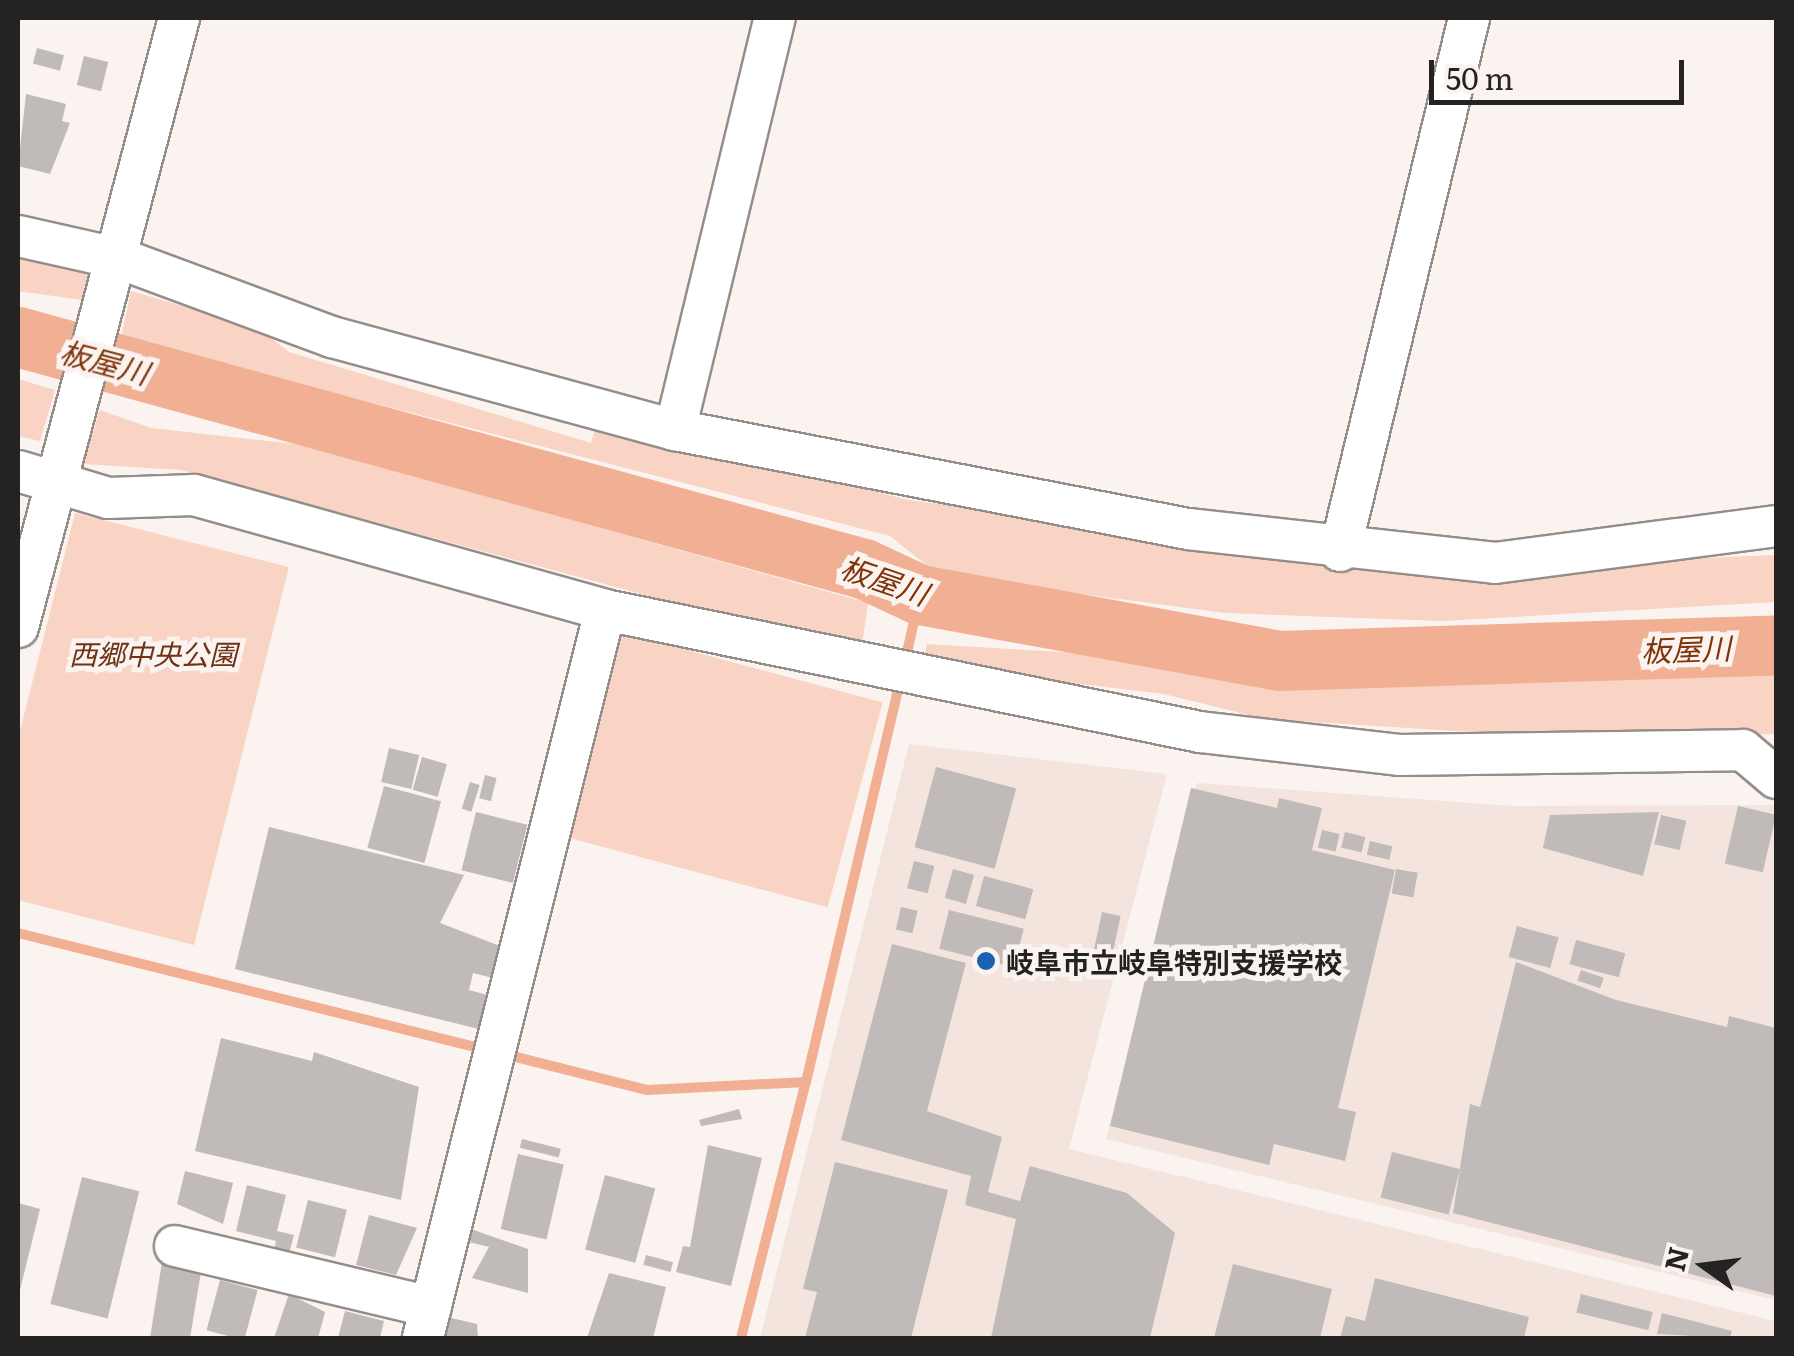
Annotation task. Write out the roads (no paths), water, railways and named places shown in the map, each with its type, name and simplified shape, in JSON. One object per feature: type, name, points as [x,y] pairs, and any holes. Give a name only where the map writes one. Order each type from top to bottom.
[{"type":"street","points":[[18,627],[46,470],[117,274],[178,18]]},
{"type":"street","points":[[675,430],[774,18]]},
{"type":"street","points":[[1340,551],[1469,18]]},
{"type":"street","points":[[18,236],[117,274],[675,430],[1340,551],[1495,563],[1776,526]]},
{"type":"street","points":[[46,470],[108,498],[194,495],[606,610],[934,684],[1200,732],[1399,755],[1743,750],[1776,778]]},
{"type":"street","points":[[176,1246],[427,1323],[606,610]]},
{"type":"waterway","name":"板屋川","points":[[18,337],[864,569],[920,595],[1280,661],[1776,645]]},
{"type":"waterway","points":[[904,665],[920,595]]},
{"type":"waterway","points":[[504,1054],[647,1090],[806,1082],[900,681]]},
{"type":"waterway","points":[[18,933],[487,1050]]},
{"type":"waterway","points":[[741,1338],[806,1082]]},
{"type":"place","name":"岐阜市立岐阜特別支援学校","points":[[986,961]]},
{"type":"park label","name":"西郷中央公園","points":[[153,653]]}]
